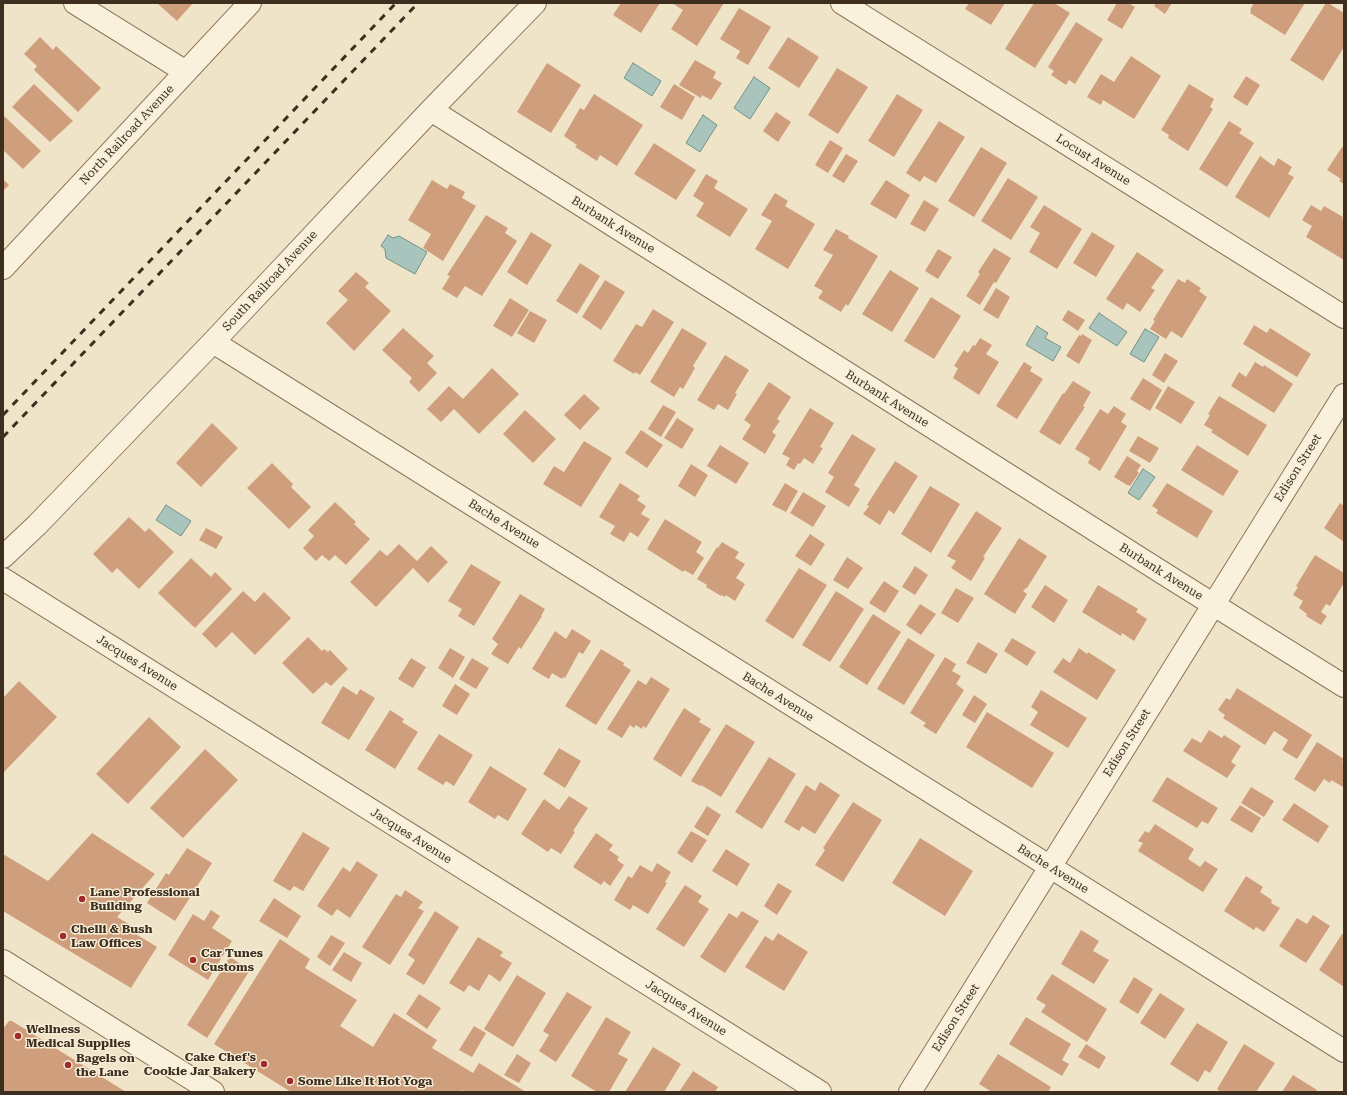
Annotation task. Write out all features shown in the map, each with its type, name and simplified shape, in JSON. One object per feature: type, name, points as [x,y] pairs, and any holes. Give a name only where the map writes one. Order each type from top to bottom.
[{"type":"street","points":[[75,3],[186,72]]},
{"type":"street","name":"North Railroad Avenue","points":[[3,268],[250,3]]},
{"type":"street","name":"South Railroad Avenue","points":[[3,557],[37,525],[213,342],[431,110],[535,3]]},
{"type":"street","name":"Locust Avenue","points":[[842,3],[1344,317]]},
{"type":"street","name":"Burbank Avenue","points":[[431,110],[1213,605],[1344,686]]},
{"type":"street","name":"Bache Avenue","points":[[213,342],[1344,1052]]},
{"type":"street","name":"Edison Street","points":[[910,1092],[1344,395]]},
{"type":"street","name":"Jacques Avenue","points":[[3,579],[820,1092]]},
{"type":"street","points":[[5,967],[213,1092]]},
{"type":"water","points":[[633,63],[661,81],[652,96],[624,78]]},
{"type":"water","points":[[754,77],[770,88],[750,119],[734,108]]},
{"type":"water","points":[[703,115],[717,125],[700,152],[686,143]]},
{"type":"water","points":[[388,235],[393,238],[399,236],[427,252],[415,274],[386,258],[385,249],[381,246]]},
{"type":"water","points":[[1099,313],[1127,332],[1117,346],[1089,328]]},
{"type":"water","points":[[1037,326],[1048,333],[1045,338],[1061,347],[1053,361],[1026,345]]},
{"type":"water","points":[[1145,329],[1159,337],[1144,362],[1130,354]]},
{"type":"water","points":[[1143,469],[1155,477],[1139,500],[1128,493]]},
{"type":"water","points":[[166,505],[191,521],[181,536],[156,520]]},
{"type":"building","points":[[157,3],[193,3],[177,21]]},
{"type":"building","points":[[621,3],[660,3],[641,33],[613,15]]},
{"type":"building","points":[[672,3],[724,3],[697,46],[671,29],[683,10]]},
{"type":"building","points":[[969,3],[1005,3],[991,25],[965,9]]},
{"type":"building","points":[[1034,3],[1054,3],[1070,13],[1035,68],[1005,49]]},
{"type":"building","points":[[1117,3],[1128,3],[1135,7],[1122,29],[1107,20]]},
{"type":"building","points":[[1156,3],[1172,3],[1165,14],[1154,6]]},
{"type":"building","points":[[1254,3],[1305,3],[1285,35],[1250,13]]},
{"type":"building","points":[[1326,3],[1344,13],[1344,47],[1323,81],[1290,60]]},
{"type":"building","points":[[739,8],[771,27],[748,65],[736,58],[740,51],[720,39]]},
{"type":"building","points":[[1076,22],[1103,39],[1075,84],[1069,80],[1066,85],[1051,75],[1054,71],[1048,67]]},
{"type":"building","points":[[40,37],[53,50],[56,46],[101,88],[78,112],[34,70],[37,66],[24,54]]},
{"type":"building","points":[[788,37],[819,57],[799,88],[768,68]]},
{"type":"building","points":[[1131,56],[1161,76],[1134,119],[1103,100],[1101,105],[1087,97],[1101,74],[1114,82]]},
{"type":"building","points":[[695,60],[716,72],[713,78],[722,83],[711,100],[702,95],[701,98],[679,85]]},
{"type":"building","points":[[547,63],[581,85],[551,133],[517,112]]},
{"type":"building","points":[[837,68],[868,87],[838,134],[808,115]]},
{"type":"building","points":[[1246,76],[1260,85],[1247,106],[1233,97]]},
{"type":"building","points":[[34,84],[73,121],[50,142],[12,107]]},
{"type":"building","points":[[674,84],[695,97],[682,120],[660,107]]},
{"type":"building","points":[[1189,84],[1214,99],[1210,107],[1213,109],[1188,151],[1168,138],[1169,135],[1161,130]]},
{"type":"building","points":[[594,94],[643,125],[617,166],[600,155],[597,161],[575,147],[577,145],[564,136],[580,108],[584,110]]},
{"type":"building","points":[[897,94],[923,110],[894,157],[868,141]]},
{"type":"building","points":[[776,112],[791,122],[778,142],[763,131]]},
{"type":"building","points":[[3,115],[41,151],[23,169],[3,150]]},
{"type":"building","points":[[939,121],[965,137],[936,183],[924,176],[920,182],[906,173]]},
{"type":"building","points":[[1229,121],[1242,129],[1239,133],[1254,143],[1227,187],[1199,169]]},
{"type":"building","points":[[830,140],[843,148],[828,173],[815,165]]},
{"type":"building","points":[[654,143],[696,170],[676,200],[634,174]]},
{"type":"building","points":[[981,147],[1007,163],[974,217],[948,201]]},
{"type":"building","points":[[1342,147],[1344,148],[1344,184],[1339,181],[1341,179],[1327,170]]},
{"type":"building","points":[[846,154],[858,161],[844,183],[832,176]]},
{"type":"building","points":[[1260,156],[1274,166],[1278,158],[1292,167],[1288,174],[1294,177],[1269,218],[1235,197]]},
{"type":"building","points":[[706,174],[718,181],[714,188],[748,209],[730,237],[696,216],[704,203],[693,196]]},
{"type":"building","points":[[1008,178],[1038,197],[1011,240],[981,221]]},
{"type":"building","points":[[3,179],[9,185],[3,191]]},
{"type":"building","points":[[432,180],[447,189],[450,184],[465,192],[462,198],[476,206],[443,261],[423,248],[431,234],[408,220]]},
{"type":"building","points":[[886,180],[910,195],[896,219],[870,204]]},
{"type":"building","points":[[775,193],[788,201],[785,206],[815,224],[788,269],[755,249],[772,221],[761,215]]},
{"type":"building","points":[[924,200],[939,209],[925,232],[910,224]]},
{"type":"building","points":[[1044,205],[1082,229],[1057,269],[1029,252],[1040,233],[1030,227]]},
{"type":"building","points":[[1311,205],[1321,211],[1324,206],[1343,217],[1344,260],[1306,237],[1312,226],[1302,220]]},
{"type":"building","points":[[486,215],[508,228],[505,233],[517,241],[482,296],[465,286],[457,298],[442,289],[450,276],[447,275]]},
{"type":"building","points":[[836,229],[878,256],[848,306],[846,304],[841,312],[818,298],[823,291],[814,286],[833,255],[823,250]]},
{"type":"building","points":[[531,232],[552,245],[527,285],[507,272]]},
{"type":"building","points":[[1092,232],[1115,246],[1096,277],[1073,263]]},
{"type":"building","points":[[994,248],[1011,258],[996,283],[994,282],[980,305],[966,296],[980,274],[978,272]]},
{"type":"building","points":[[938,249],[952,257],[938,279],[925,271]]},
{"type":"building","points":[[1137,252],[1164,270],[1151,288],[1155,290],[1140,312],[1127,303],[1123,310],[1106,299]]},
{"type":"building","points":[[580,263],[600,276],[577,314],[556,301]]},
{"type":"building","points":[[890,270],[919,288],[892,332],[862,314]]},
{"type":"building","points":[[356,272],[369,283],[365,287],[391,311],[354,351],[326,323],[348,300],[338,291]]},
{"type":"building","points":[[1178,279],[1185,283],[1187,279],[1201,288],[1199,291],[1207,297],[1182,338],[1171,331],[1166,339],[1150,329],[1155,321],[1153,320]]},
{"type":"building","points":[[605,280],[625,292],[601,330],[582,317]]},
{"type":"building","points":[[996,288],[1010,297],[998,319],[983,310]]},
{"type":"building","points":[[931,297],[961,316],[934,359],[904,341]]},
{"type":"building","points":[[510,298],[529,310],[512,337],[493,326]]},
{"type":"building","points":[[653,309],[674,322],[640,375],[635,372],[634,374],[613,361],[636,324],[642,327]]},
{"type":"building","points":[[1068,310],[1085,320],[1078,331],[1062,320]]},
{"type":"building","points":[[530,311],[547,320],[534,343],[517,333]]},
{"type":"building","points":[[1254,325],[1267,333],[1270,328],[1311,354],[1297,377],[1243,344]]},
{"type":"building","points":[[403,328],[434,356],[427,363],[437,373],[419,392],[409,382],[412,378],[382,350]]},
{"type":"building","points":[[682,328],[707,343],[693,366],[695,368],[683,389],[680,387],[674,397],[650,382]]},
{"type":"building","points":[[1082,334],[1092,340],[1079,364],[1066,356],[1079,335],[1081,336]]},
{"type":"building","points":[[980,338],[992,345],[986,354],[999,362],[979,395],[953,378],[958,368],[954,366],[964,350],[968,353]]},
{"type":"building","points":[[1165,353],[1178,361],[1164,383],[1152,375]]},
{"type":"building","points":[[725,355],[749,370],[735,393],[737,394],[728,410],[718,404],[714,410],[697,400]]},
{"type":"building","points":[[1024,362],[1032,367],[1030,371],[1043,379],[1017,419],[996,406]]},
{"type":"building","points":[[1255,362],[1263,367],[1264,365],[1293,384],[1274,413],[1231,386],[1239,372],[1246,377]]},
{"type":"building","points":[[492,368],[519,394],[479,434],[454,409],[441,422],[427,409],[449,386],[463,399]]},
{"type":"building","points":[[1143,378],[1162,390],[1150,411],[1130,399]]},
{"type":"building","points":[[1073,381],[1091,392],[1083,406],[1085,407],[1060,445],[1039,432],[1063,393],[1064,394]]},
{"type":"building","points":[[769,382],[791,397],[777,419],[780,421],[772,432],[776,435],[765,454],[742,439],[751,425],[744,420]]},
{"type":"building","points":[[1168,386],[1195,402],[1181,424],[1155,408]]},
{"type":"building","points":[[584,394],[600,408],[580,430],[564,415]]},
{"type":"building","points":[[1219,396],[1267,425],[1248,456],[1211,432],[1213,430],[1204,425],[1210,415],[1208,414]]},
{"type":"building","points":[[663,405],[676,412],[661,437],[648,429]]},
{"type":"building","points":[[1114,406],[1126,414],[1121,422],[1127,426],[1100,471],[1088,463],[1090,458],[1075,449],[1100,409],[1108,414]]},
{"type":"building","points":[[810,408],[834,423],[820,447],[823,448],[813,464],[804,458],[800,464],[798,463],[794,470],[786,465],[790,458],[782,454]]},
{"type":"building","points":[[525,410],[556,439],[533,463],[503,434]]},
{"type":"building","points":[[677,418],[694,429],[682,449],[664,438]]},
{"type":"building","points":[[212,423],[238,448],[201,487],[176,463]]},
{"type":"building","points":[[641,430],[663,445],[647,468],[625,453]]},
{"type":"building","points":[[852,434],[876,449],[854,485],[860,489],[849,507],[825,492],[834,477],[828,473]]},
{"type":"building","points":[[1138,436],[1159,448],[1150,463],[1129,451]]},
{"type":"building","points":[[584,441],[612,458],[581,507],[543,484],[554,466],[564,472]]},
{"type":"building","points":[[720,445],[749,463],[736,484],[707,466]]},
{"type":"building","points":[[1197,445],[1239,471],[1223,496],[1181,470]]},
{"type":"building","points":[[1127,456],[1141,465],[1137,471],[1139,473],[1130,486],[1114,477]]},
{"type":"building","points":[[895,461],[918,476],[894,514],[889,510],[880,525],[863,514],[869,506],[867,505]]},
{"type":"building","points":[[272,463],[293,484],[291,487],[311,507],[289,529],[247,488]]},
{"type":"building","points":[[691,464],[708,475],[695,497],[678,486]]},
{"type":"building","points":[[620,483],[640,496],[637,500],[646,506],[641,514],[650,519],[638,537],[630,532],[624,542],[610,534],[615,526],[599,517]]},
{"type":"building","points":[[785,483],[798,491],[786,512],[772,505]]},
{"type":"building","points":[[1167,483],[1213,511],[1197,538],[1156,513],[1158,510],[1152,506]]},
{"type":"building","points":[[930,486],[960,504],[931,553],[901,534]]},
{"type":"building","points":[[803,492],[826,506],[813,527],[790,513]]},
{"type":"building","points":[[335,502],[356,522],[354,524],[370,539],[346,565],[335,555],[329,561],[322,555],[316,561],[303,548],[314,536],[308,530]]},
{"type":"building","points":[[1340,503],[1344,506],[1344,542],[1324,528]]},
{"type":"building","points":[[976,511],[1002,528],[983,557],[985,558],[971,581],[951,568],[956,561],[947,556]]},
{"type":"building","points":[[129,517],[145,532],[149,528],[174,552],[139,589],[117,568],[112,573],[93,554]]},
{"type":"building","points":[[665,519],[702,542],[696,552],[704,558],[693,575],[684,570],[683,572],[647,549]]},
{"type":"building","points":[[206,528],[223,537],[216,549],[199,540]]},
{"type":"building","points":[[810,534],[825,544],[811,566],[795,556]]},
{"type":"building","points":[[1019,538],[1047,556],[1027,588],[1023,591],[1027,594],[1015,614],[984,594]]},
{"type":"building","points":[[722,542],[739,552],[735,558],[745,564],[736,578],[745,584],[735,601],[726,595],[725,597],[721,596],[706,587],[707,585],[697,579],[717,547],[718,548]]},
{"type":"building","points":[[399,544],[417,561],[431,546],[448,562],[428,583],[413,568],[376,607],[350,582],[380,550],[387,556]]},
{"type":"building","points":[[1315,555],[1344,573],[1344,583],[1330,606],[1326,604],[1321,612],[1327,616],[1321,625],[1306,616],[1307,614],[1299,608],[1303,601],[1293,595],[1298,587],[1296,586]]},
{"type":"building","points":[[847,557],[863,568],[848,589],[833,580]]},
{"type":"building","points":[[191,558],[211,577],[215,572],[232,589],[195,628],[158,593]]},
{"type":"building","points":[[471,564],[501,582],[474,626],[458,616],[462,609],[448,601]]},
{"type":"building","points":[[915,566],[928,575],[915,595],[902,587]]},
{"type":"building","points":[[799,568],[827,585],[793,639],[765,621]]},
{"type":"building","points":[[884,581],[899,591],[885,613],[869,603]]},
{"type":"building","points":[[1045,585],[1068,600],[1054,623],[1031,607]]},
{"type":"building","points":[[1098,585],[1138,609],[1136,612],[1147,619],[1134,641],[1122,633],[1121,636],[1082,612]]},
{"type":"building","points":[[956,588],[974,598],[958,623],[941,613]]},
{"type":"building","points":[[243,591],[255,602],[264,592],[291,618],[255,655],[232,632],[216,648],[202,634]]},
{"type":"building","points":[[836,591],[864,609],[830,662],[802,645]]},
{"type":"building","points":[[520,594],[545,609],[521,649],[519,647],[508,664],[491,654],[498,644],[492,639]]},
{"type":"building","points":[[920,604],[936,614],[921,635],[906,625]]},
{"type":"building","points":[[873,614],[901,632],[867,685],[839,667]]},
{"type":"building","points":[[572,629],[591,641],[583,654],[579,652],[565,678],[563,677],[562,679],[552,673],[549,679],[532,669],[555,631],[566,639]]},
{"type":"building","points":[[308,637],[322,651],[324,649],[328,652],[330,650],[348,669],[331,686],[326,682],[313,694],[282,663]]},
{"type":"building","points":[[908,638],[935,655],[904,705],[877,689]]},
{"type":"building","points":[[1012,638],[1036,652],[1027,666],[1004,651]]},
{"type":"building","points":[[978,642],[998,654],[986,674],[966,663]]},
{"type":"building","points":[[450,648],[465,657],[453,678],[438,668]]},
{"type":"building","points":[[1079,648],[1116,670],[1097,700],[1053,672],[1063,658],[1070,663]]},
{"type":"building","points":[[601,649],[624,663],[623,665],[631,670],[596,725],[565,706]]},
{"type":"building","points":[[945,657],[956,664],[952,671],[961,676],[956,684],[964,690],[936,734],[923,726],[926,723],[910,713]]},
{"type":"building","points":[[411,658],[426,667],[413,688],[398,679]]},
{"type":"building","points":[[472,658],[489,668],[476,689],[459,679]]},
{"type":"building","points":[[651,677],[670,689],[646,728],[643,726],[642,729],[636,725],[634,728],[630,725],[622,738],[607,729],[638,680],[646,685]]},
{"type":"building","points":[[19,681],[57,717],[3,773],[3,698]]},
{"type":"building","points":[[455,684],[470,694],[457,715],[442,706]]},
{"type":"building","points":[[343,686],[357,695],[360,689],[375,698],[349,740],[321,723]]},
{"type":"building","points":[[1237,688],[1312,735],[1297,759],[1282,750],[1288,740],[1274,731],[1265,745],[1223,718],[1225,715],[1218,710],[1226,698],[1230,700]]},
{"type":"building","points":[[1041,690],[1087,718],[1068,748],[1030,725],[1038,712],[1031,707]]},
{"type":"building","points":[[974,695],[987,704],[975,723],[962,715]]},
{"type":"building","points":[[684,708],[701,719],[699,722],[711,729],[681,777],[653,759]]},
{"type":"building","points":[[390,710],[404,719],[402,722],[418,732],[395,769],[365,750]]},
{"type":"building","points":[[987,712],[1054,753],[1032,788],[966,747]]},
{"type":"building","points":[[149,717],[181,747],[128,804],[96,774]]},
{"type":"building","points":[[726,724],[755,742],[721,797],[691,781]]},
{"type":"building","points":[[1209,730],[1222,738],[1224,735],[1241,746],[1231,762],[1236,765],[1227,778],[1183,751],[1192,738],[1201,743]]},
{"type":"building","points":[[439,734],[473,755],[454,786],[446,781],[443,785],[417,769]]},
{"type":"building","points":[[1317,742],[1344,759],[1342,762],[1344,764],[1343,787],[1331,780],[1330,783],[1324,779],[1315,792],[1294,779]]},
{"type":"building","points":[[559,748],[581,761],[565,788],[543,774]]},
{"type":"building","points":[[205,749],[238,780],[183,838],[150,808]]},
{"type":"building","points":[[769,757],[796,774],[762,829],[735,812]]},
{"type":"building","points":[[490,766],[527,789],[508,821],[498,815],[495,819],[468,802]]},
{"type":"building","points":[[1167,777],[1218,808],[1208,824],[1202,821],[1197,828],[1152,801]]},
{"type":"building","points":[[820,782],[840,795],[815,834],[802,826],[799,831],[784,822],[806,785],[815,791]]},
{"type":"building","points":[[1251,787],[1274,801],[1264,817],[1241,803]]},
{"type":"building","points":[[569,796],[588,808],[573,831],[575,832],[561,854],[551,848],[548,852],[521,834],[544,799],[559,810]]},
{"type":"building","points":[[853,802],[882,820],[843,882],[815,865],[825,850],[823,848]]},
{"type":"building","points":[[1294,803],[1329,826],[1318,843],[1282,820]]},
{"type":"building","points":[[1240,805],[1261,818],[1252,833],[1230,820]]},
{"type":"building","points":[[707,806],[721,815],[708,836],[694,827]]},
{"type":"building","points":[[1155,824],[1194,849],[1188,859],[1200,867],[1205,861],[1218,869],[1203,892],[1138,851],[1143,843],[1138,841],[1145,831],[1149,833]]},
{"type":"building","points":[[691,831],[707,840],[692,863],[677,853]]},
{"type":"building","points":[[303,832],[330,848],[303,891],[294,886],[290,891],[273,881]]},
{"type":"building","name":"Lane Professional Building","points":[[92,833],[155,874],[117,917],[134,927],[131,931],[157,947],[131,988],[3,911],[3,854],[48,881]]},
{"type":"building","points":[[596,833],[613,845],[609,850],[619,857],[617,860],[624,865],[610,886],[604,881],[601,885],[573,867]]},
{"type":"building","points":[[920,838],[973,871],[945,916],[892,883]]},
{"type":"building","points":[[187,848],[212,863],[175,921],[147,903],[166,873],[169,875]]},
{"type":"building","points":[[726,849],[750,864],[737,886],[712,871]]},
{"type":"building","points":[[357,861],[378,875],[350,918],[337,909],[332,916],[317,906],[343,867],[350,872]]},
{"type":"building","points":[[657,863],[671,872],[665,882],[667,883],[648,914],[633,905],[630,910],[614,900],[628,876],[632,878],[640,865],[652,872]]},
{"type":"building","points":[[1246,876],[1263,887],[1260,892],[1272,900],[1271,903],[1280,908],[1264,932],[1256,927],[1254,930],[1224,911]]},
{"type":"building","points":[[778,883],[792,891],[777,915],[764,906]]},
{"type":"building","points":[[685,885],[702,896],[698,902],[709,909],[684,947],[656,929]]},
{"type":"building","points":[[405,890],[423,902],[418,908],[424,911],[390,965],[362,947],[396,894],[401,897]]},
{"type":"building","points":[[274,898],[301,916],[287,938],[259,921]]},
{"type":"building","points":[[211,910],[220,916],[212,928],[232,941],[208,980],[168,955],[193,914],[204,921]]},
{"type":"building","points":[[435,911],[459,927],[424,985],[406,974],[415,960],[408,955]]},
{"type":"building","points":[[742,911],[759,921],[725,973],[700,957],[729,913],[737,918]]},
{"type":"building","points":[[1313,915],[1330,926],[1306,963],[1279,946],[1297,918],[1307,924]]},
{"type":"building","points":[[1081,930],[1099,941],[1093,951],[1109,960],[1094,984],[1061,964]]},
{"type":"building","points":[[778,933],[808,952],[784,991],[745,967],[765,936],[773,941]]},
{"type":"building","points":[[1342,934],[1344,935],[1344,987],[1319,970]]},
{"type":"building","points":[[331,935],[345,943],[330,966],[317,957]]},
{"type":"building","points":[[478,937],[503,952],[500,956],[512,963],[500,982],[489,974],[479,991],[469,985],[464,992],[449,983]]},
{"type":"building","points":[[280,939],[310,959],[305,968],[357,1000],[340,1026],[373,1047],[394,1013],[437,1040],[432,1048],[473,1073],[479,1063],[526,1092],[465,1092],[462,1090],[461,1092],[291,1092],[214,1044]]},
{"type":"building","points":[[344,952],[362,963],[351,982],[332,970]]},
{"type":"building","points":[[230,957],[250,970],[207,1038],[187,1025]]},
{"type":"building","points":[[1052,974],[1107,1009],[1087,1042],[1041,1012],[1046,1005],[1036,999]]},
{"type":"building","points":[[517,975],[546,993],[513,1047],[484,1029]]},
{"type":"building","points":[[1134,977],[1153,989],[1138,1014],[1119,1002]]},
{"type":"building","points":[[567,992],[592,1007],[556,1062],[539,1051],[549,1035],[543,1031]]},
{"type":"building","points":[[1160,993],[1185,1009],[1165,1039],[1140,1023]]},
{"type":"building","points":[[419,994],[441,1008],[427,1029],[406,1014]]},
{"type":"building","points":[[606,1017],[631,1032],[618,1054],[628,1059],[609,1092],[597,1092],[571,1076]]},
{"type":"building","points":[[1026,1017],[1071,1044],[1062,1060],[1069,1064],[1062,1076],[1009,1044]]},
{"type":"building","points":[[9,1021],[12,1021],[126,1092],[3,1092],[3,1029]]},
{"type":"building","points":[[1197,1023],[1228,1042],[1210,1073],[1205,1070],[1198,1082],[1170,1064]]},
{"type":"building","points":[[474,1026],[486,1033],[472,1057],[459,1050]]},
{"type":"building","points":[[1086,1044],[1106,1057],[1099,1069],[1078,1057]]},
{"type":"building","points":[[1244,1044],[1275,1063],[1256,1092],[1221,1092],[1217,1089]]},
{"type":"building","points":[[653,1047],[681,1064],[664,1092],[625,1092]]},
{"type":"building","points":[[517,1054],[531,1063],[519,1083],[504,1075]]},
{"type":"building","points":[[998,1054],[1051,1087],[1048,1092],[992,1092],[979,1084]]},
{"type":"building","points":[[693,1071],[718,1087],[715,1092],[679,1092]]},
{"type":"building","points":[[1293,1075],[1317,1090],[1316,1092],[1282,1092]]},
{"type":"railway","points":[[3,415],[396,3]]},
{"type":"railway","points":[[3,437],[418,3]]},
{"type":"place","name":"Lane Professional Building","points":[[82,899]]},
{"type":"place","name":"Chelli & Bush Law Offices","points":[[63,936]]},
{"type":"place","name":"Car Tunes Customs","points":[[193,960]]},
{"type":"place","name":"Wellness Medical Supplies","points":[[18,1036]]},
{"type":"place","name":"Cake Chef's Cookie Jar Bakery","points":[[264,1064]]},
{"type":"place","name":"Bagels on the Lane","points":[[68,1065]]},
{"type":"place","name":"Some Like It Hot Yoga","points":[[290,1081]]}]
